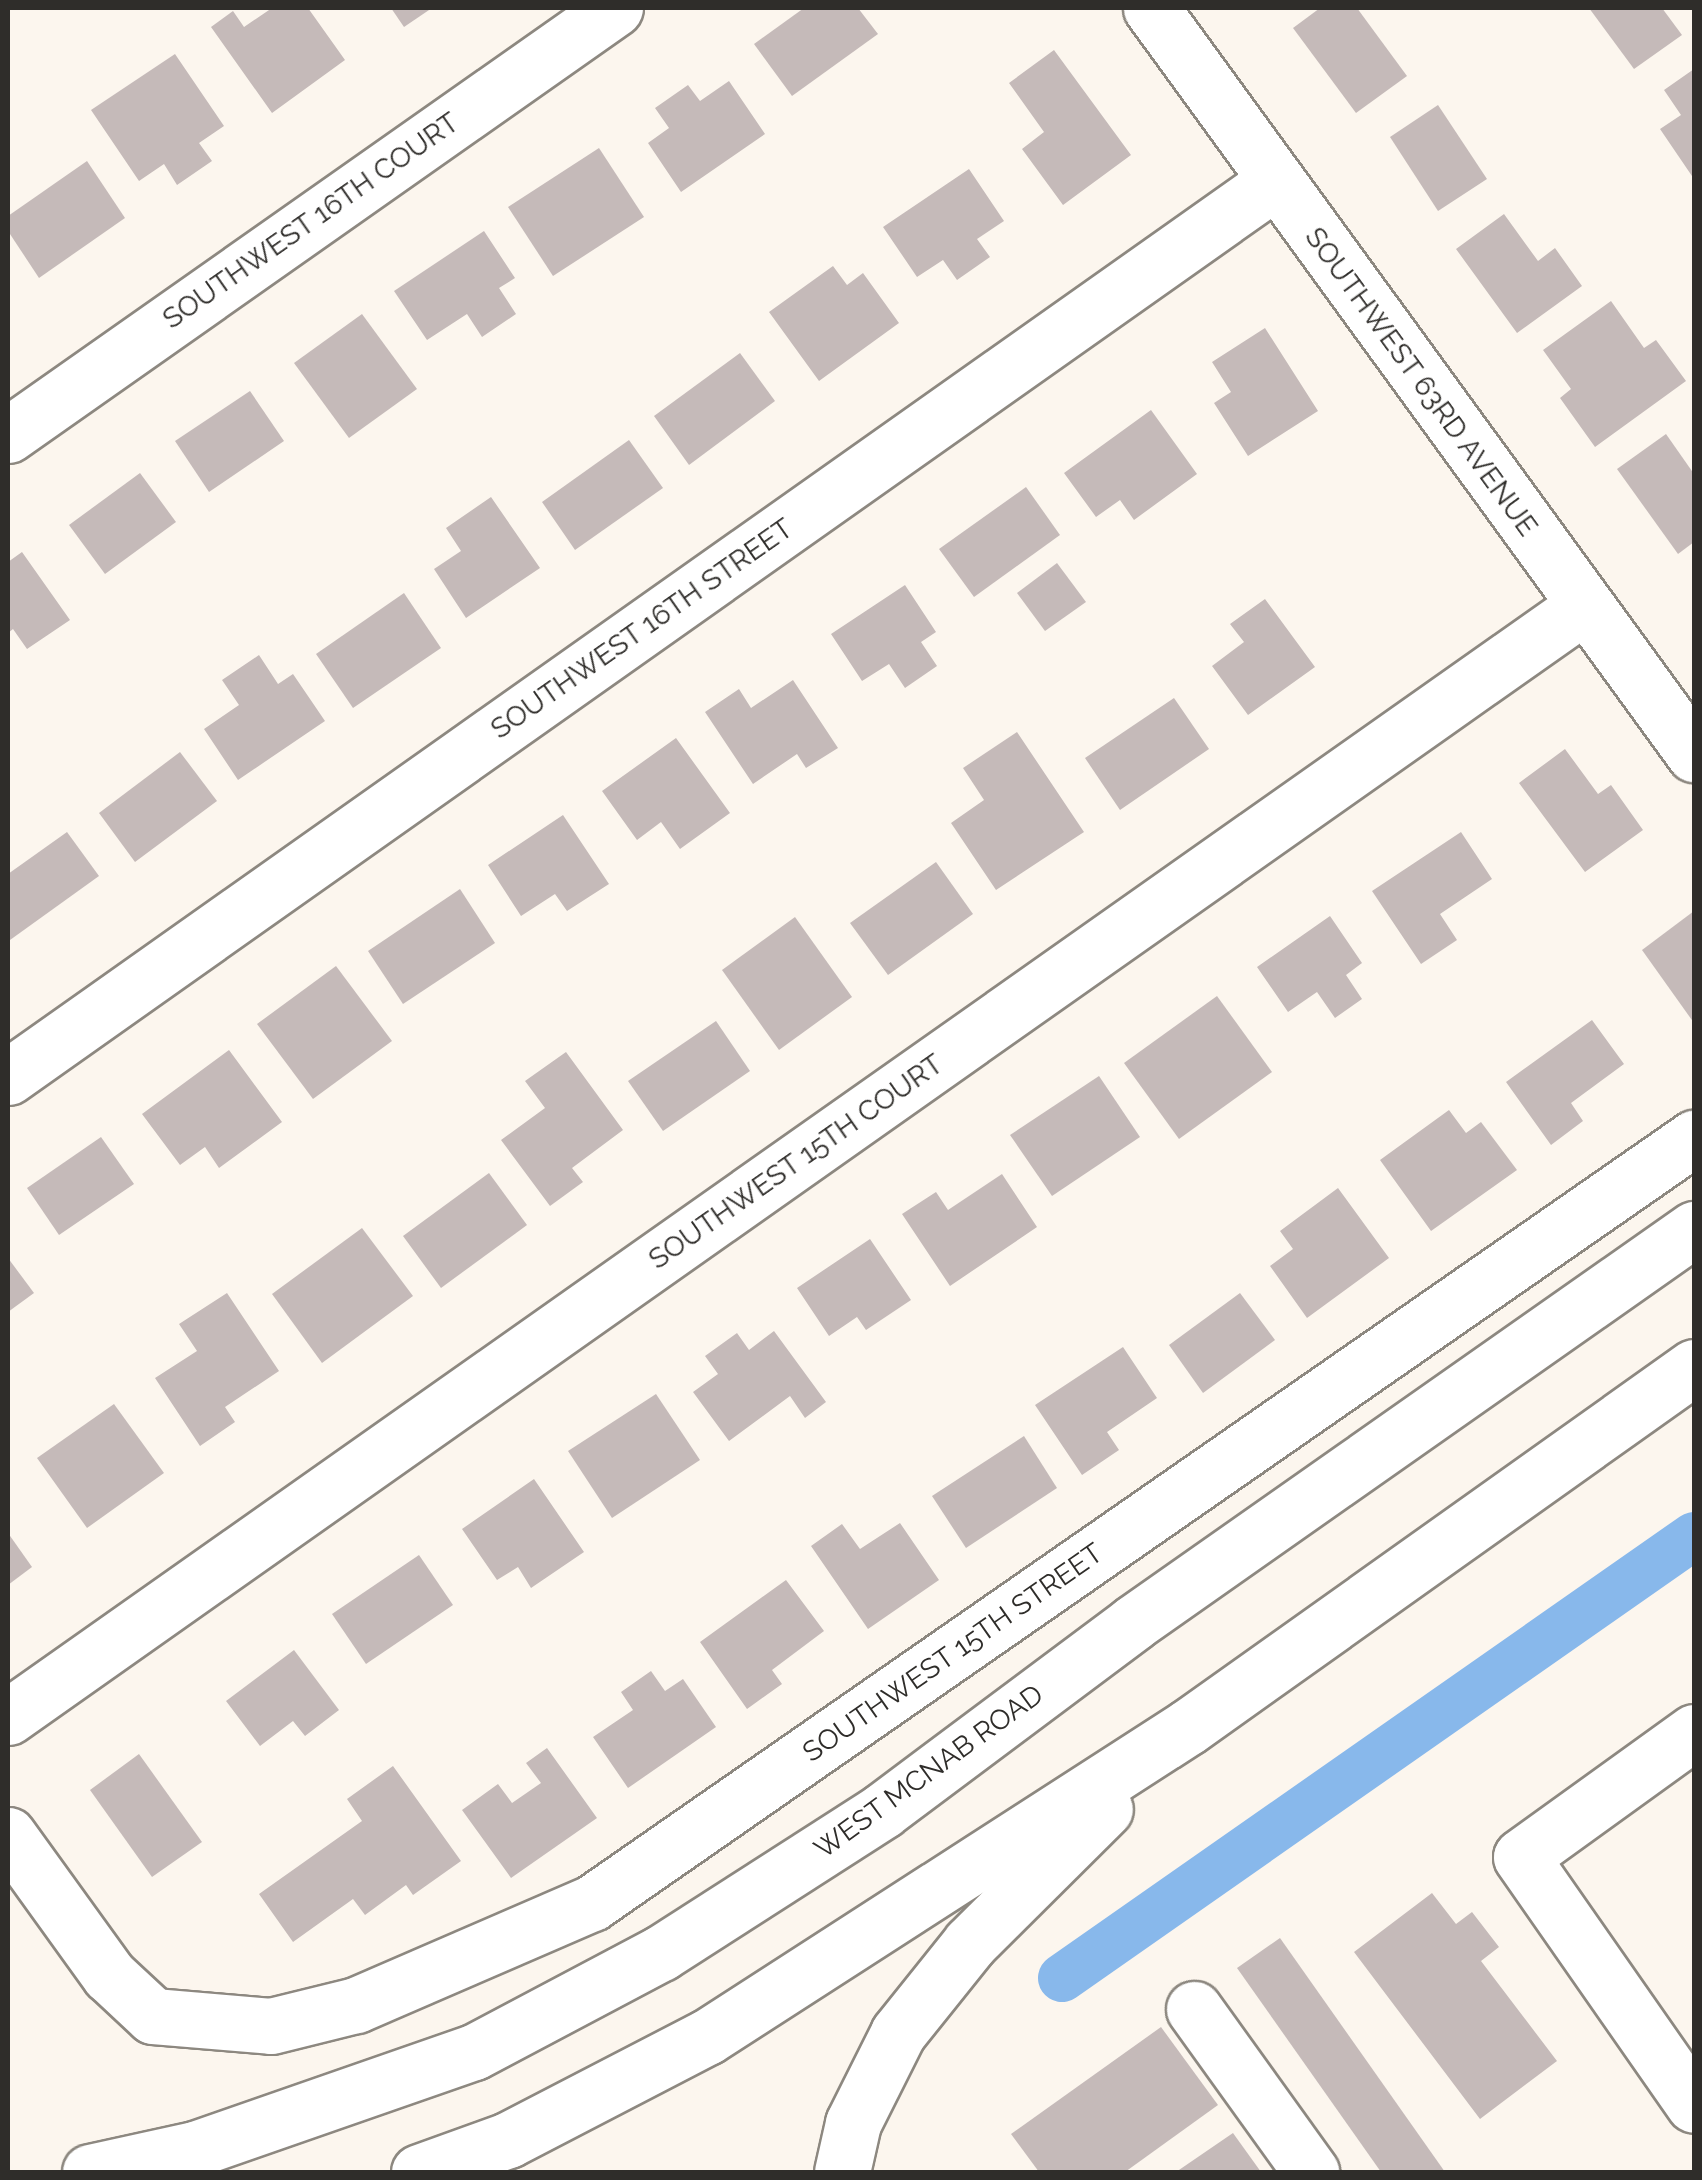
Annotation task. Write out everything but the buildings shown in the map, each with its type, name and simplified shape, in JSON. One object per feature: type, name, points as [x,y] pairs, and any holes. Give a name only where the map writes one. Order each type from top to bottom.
[{"type":"street","name":"SOUTHWEST 16TH COURT","points":[[8,435],[615,8]]},
{"type":"street","name":"SOUTHWEST 63RD AVENUE","points":[[1150,8],[1694,754]]},
{"type":"street","name":"SOUTHWEST 16TH STREET","points":[[8,1078],[1276,181]]},
{"type":"street","name":"SOUTHWEST 15TH COURT","points":[[8,1717],[1584,606]]},
{"type":"street","name":"SOUTHWEST 15TH STREET","points":[[8,1835],[109,1975],[153,2016],[271,2026],[356,2005],[592,1902],[1694,1138]]},
{"type":"street","name":"WEST MCNAB ROAD","points":[[90,2172],[196,2149],[474,2052],[661,1953],[882,1812],[1133,1623],[1694,1230]]},
{"type":"street","points":[[418,2172],[508,2140],[707,2038],[1188,1727],[1694,1367]]},
{"type":"street","points":[[842,2172],[853,2123],[898,2033],[970,1943],[1188,1727]]},
{"type":"street","points":[[1694,1732],[1521,1857],[1694,2105]]},
{"type":"street","points":[[1194,2009],[1311,2172]]},
{"type":"waterway","points":[[1062,1978],[1694,1536]]}]
